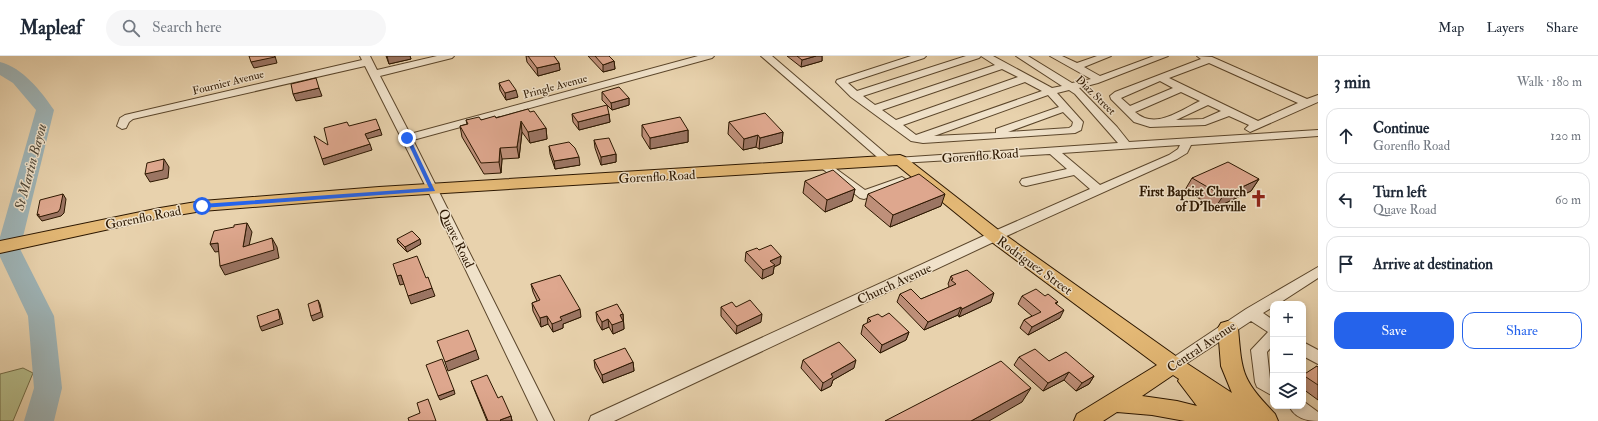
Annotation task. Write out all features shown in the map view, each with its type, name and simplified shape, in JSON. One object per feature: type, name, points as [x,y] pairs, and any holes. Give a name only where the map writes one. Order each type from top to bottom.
[{"type":"main road","name":"Gorenflo Road","points":[[0,247],[160,213],[202,206],[319,196],[894,161]]},
{"type":"main road","name":"Rodriguez Street","points":[[894,161],[919,176],[995,236],[1173,365],[1206,386],[1254,421]]},
{"type":"main road","points":[[1228,328],[1232,367],[1238,383],[1247,399],[1267,421]]},
{"type":"main road","name":"Rodriguez Street","points":[[1173,365],[1205,400],[1230,421]]},
{"type":"main road","name":"Central Avenue","points":[[1085,421],[1173,365]]},
{"type":"main road","points":[[1113,404],[1151,404],[1183,411],[1213,421]]},
{"type":"street","points":[[374,74],[449,56]]},
{"type":"street","name":"Pringle Avenue","points":[[407,138],[709,56]]},
{"type":"street","name":"Rodriguez Street","points":[[766,56],[894,161]]},
{"type":"street","points":[[921,56],[843,80],[841,82],[842,85],[915,139],[937,140],[1071,130],[1076,128],[1078,122],[1050,91],[986,56]]},
{"type":"street","points":[[855,95],[976,56]]},
{"type":"street","name":"Diaz Street","points":[[1022,56],[1072,86],[1096,109],[1126,146]]},
{"type":"street","points":[[1055,56],[1099,79]]},
{"type":"street","points":[[1076,67],[1106,56]]},
{"type":"street","points":[[915,139],[1050,91],[1099,79],[1162,56]]},
{"type":"street","points":[[1229,112],[1204,122],[1160,124],[1143,122],[1128,111],[1116,99],[1115,96],[1206,58],[1306,103]]},
{"type":"street","name":"Quave Road","points":[[367,59],[433,189],[546,421]]},
{"type":"street","name":"Fournier Avenue","points":[[122,126],[124,120],[129,117],[367,59]]},
{"type":"street","points":[[874,109],[1003,65]]},
{"type":"street","points":[[895,124],[1026,78]]},
{"type":"street","points":[[1161,78],[1257,125]]},
{"type":"street","points":[[1128,111],[1181,88]]},
{"type":"street","points":[[1238,139],[1244,131],[1318,98]]},
{"type":"street","points":[[1160,124],[1209,101]]},
{"type":"street","points":[[985,136],[1065,108]]},
{"type":"street","name":"Gorenflo Road","points":[[894,161],[1318,133]]},
{"type":"street","name":"Church Avenue","points":[[597,421],[995,236],[1173,157],[1183,151],[1186,142]]},
{"type":"street","points":[[1052,150],[1098,190]]},
{"type":"street","points":[[824,165],[864,195],[919,176]]},
{"type":"street","points":[[1026,182],[1076,171]]},
{"type":"street","name":"Central Avenue","points":[[1173,365],[1251,313],[1318,272]]},
{"type":"street","points":[[1251,313],[1270,326]]},
{"type":"street","points":[[1270,387],[1263,382],[1259,350],[1272,337]]},
{"type":"street","points":[[1306,350],[1318,358]]},
{"type":"street","points":[[1301,409],[1318,421]]},
{"type":"green space","points":[[23,368],[33,373],[13,421],[0,421],[0,374]]},
{"type":"building","points":[[249,56],[274,56],[275,57],[251,62]]},
{"type":"building","points":[[528,56],[554,56],[559,63],[537,68]]},
{"type":"building","points":[[595,56],[609,56],[614,61],[603,65]]},
{"type":"building","points":[[797,56],[816,56],[802,60]]},
{"type":"building","points":[[316,78],[319,88],[293,94],[291,84]]},
{"type":"building","points":[[509,80],[516,90],[505,93],[499,83]]},
{"type":"building","points":[[619,87],[629,98],[611,103],[602,92]]},
{"type":"building","points":[[607,105],[609,114],[578,122],[572,114]]},
{"type":"building","points":[[528,109],[530,112],[534,111],[546,128],[528,132],[521,121],[517,147],[500,148],[499,162],[481,163],[460,126],[468,124],[466,120],[479,117],[481,120],[495,116],[496,118]]},
{"type":"building","points":[[765,113],[783,132],[760,138],[758,135],[744,139],[729,122]]},
{"type":"building","points":[[680,117],[688,130],[650,138],[642,125]]},
{"type":"building","points":[[376,119],[380,129],[365,134],[370,144],[322,159],[314,136],[328,145],[324,128],[347,122],[349,126]]},
{"type":"building","points":[[609,138],[616,154],[601,157],[594,140]]},
{"type":"building","points":[[569,142],[575,148],[579,157],[554,161],[549,146]]},
{"type":"building","points":[[164,159],[163,170],[145,174],[147,163]]},
{"type":"building","points":[[1228,162],[1259,179],[1223,196],[1192,178]]},
{"type":"building","points":[[833,170],[855,189],[827,200],[805,181]]},
{"type":"building","points":[[919,174],[945,194],[893,215],[868,194]]},
{"type":"building","points":[[63,194],[58,212],[39,217],[39,214],[37,215],[40,200]]},
{"type":"building","points":[[247,223],[243,247],[272,238],[274,250],[220,266],[218,243],[210,244],[214,231]]},
{"type":"building","points":[[412,231],[420,239],[405,247],[397,239]]},
{"type":"building","points":[[771,245],[781,256],[770,261],[775,265],[763,270],[746,252],[757,248],[759,250]]},
{"type":"building","points":[[417,256],[432,288],[408,296],[401,275],[397,276],[393,264]]},
{"type":"building","points":[[967,270],[994,293],[962,309],[961,307],[928,322],[900,294],[911,289],[921,299],[956,284],[951,280],[953,279],[951,276]]},
{"type":"building","points":[[560,275],[580,309],[560,317],[562,320],[552,324],[547,316],[540,318],[532,303],[540,300],[531,284]]},
{"type":"building","points":[[1036,289],[1045,296],[1048,294],[1058,302],[1055,303],[1064,310],[1032,327],[1024,320],[1041,312],[1022,296]]},
{"type":"building","points":[[318,300],[321,312],[311,316],[308,304]]},
{"type":"building","points":[[750,300],[762,314],[737,326],[721,307],[732,302],[736,307]]},
{"type":"building","points":[[617,304],[623,314],[620,315],[623,321],[612,325],[608,319],[602,322],[596,312]]},
{"type":"building","points":[[278,309],[280,319],[260,327],[257,316]]},
{"type":"building","points":[[889,313],[909,332],[882,345],[863,325],[871,321],[868,318],[878,314],[882,317]]},
{"type":"building","points":[[468,330],[476,350],[445,362],[437,341]]},
{"type":"building","points":[[839,342],[856,360],[831,374],[833,377],[823,383],[803,360]]},
{"type":"building","points":[[625,348],[633,362],[602,375],[594,360]]},
{"type":"building","points":[[1035,349],[1049,361],[1066,352],[1094,376],[1082,383],[1069,372],[1048,383],[1019,357]]},
{"type":"building","points":[[442,359],[454,390],[438,396],[426,365]]},
{"type":"building","points":[[1001,361],[1031,388],[971,421],[885,421]]},
{"type":"building","points":[[1317,366],[1318,385],[1306,377],[1306,373]]},
{"type":"building","points":[[487,375],[498,398],[502,396],[511,416],[500,420],[501,421],[488,421],[471,381]]},
{"type":"building","points":[[428,399],[436,421],[409,421],[408,418],[420,413],[417,403]]},
{"type":"waterway","name":"St Martin Bayou","points":[[0,67],[19,79],[45,110],[8,249],[41,316],[48,388],[39,421]]},
{"type":"place","name":"First Baptist Church of D'Iberville","points":[[1259,198]]},
{"type":"route","points":[[202,206],[304,197],[433,189],[407,138]]}]
